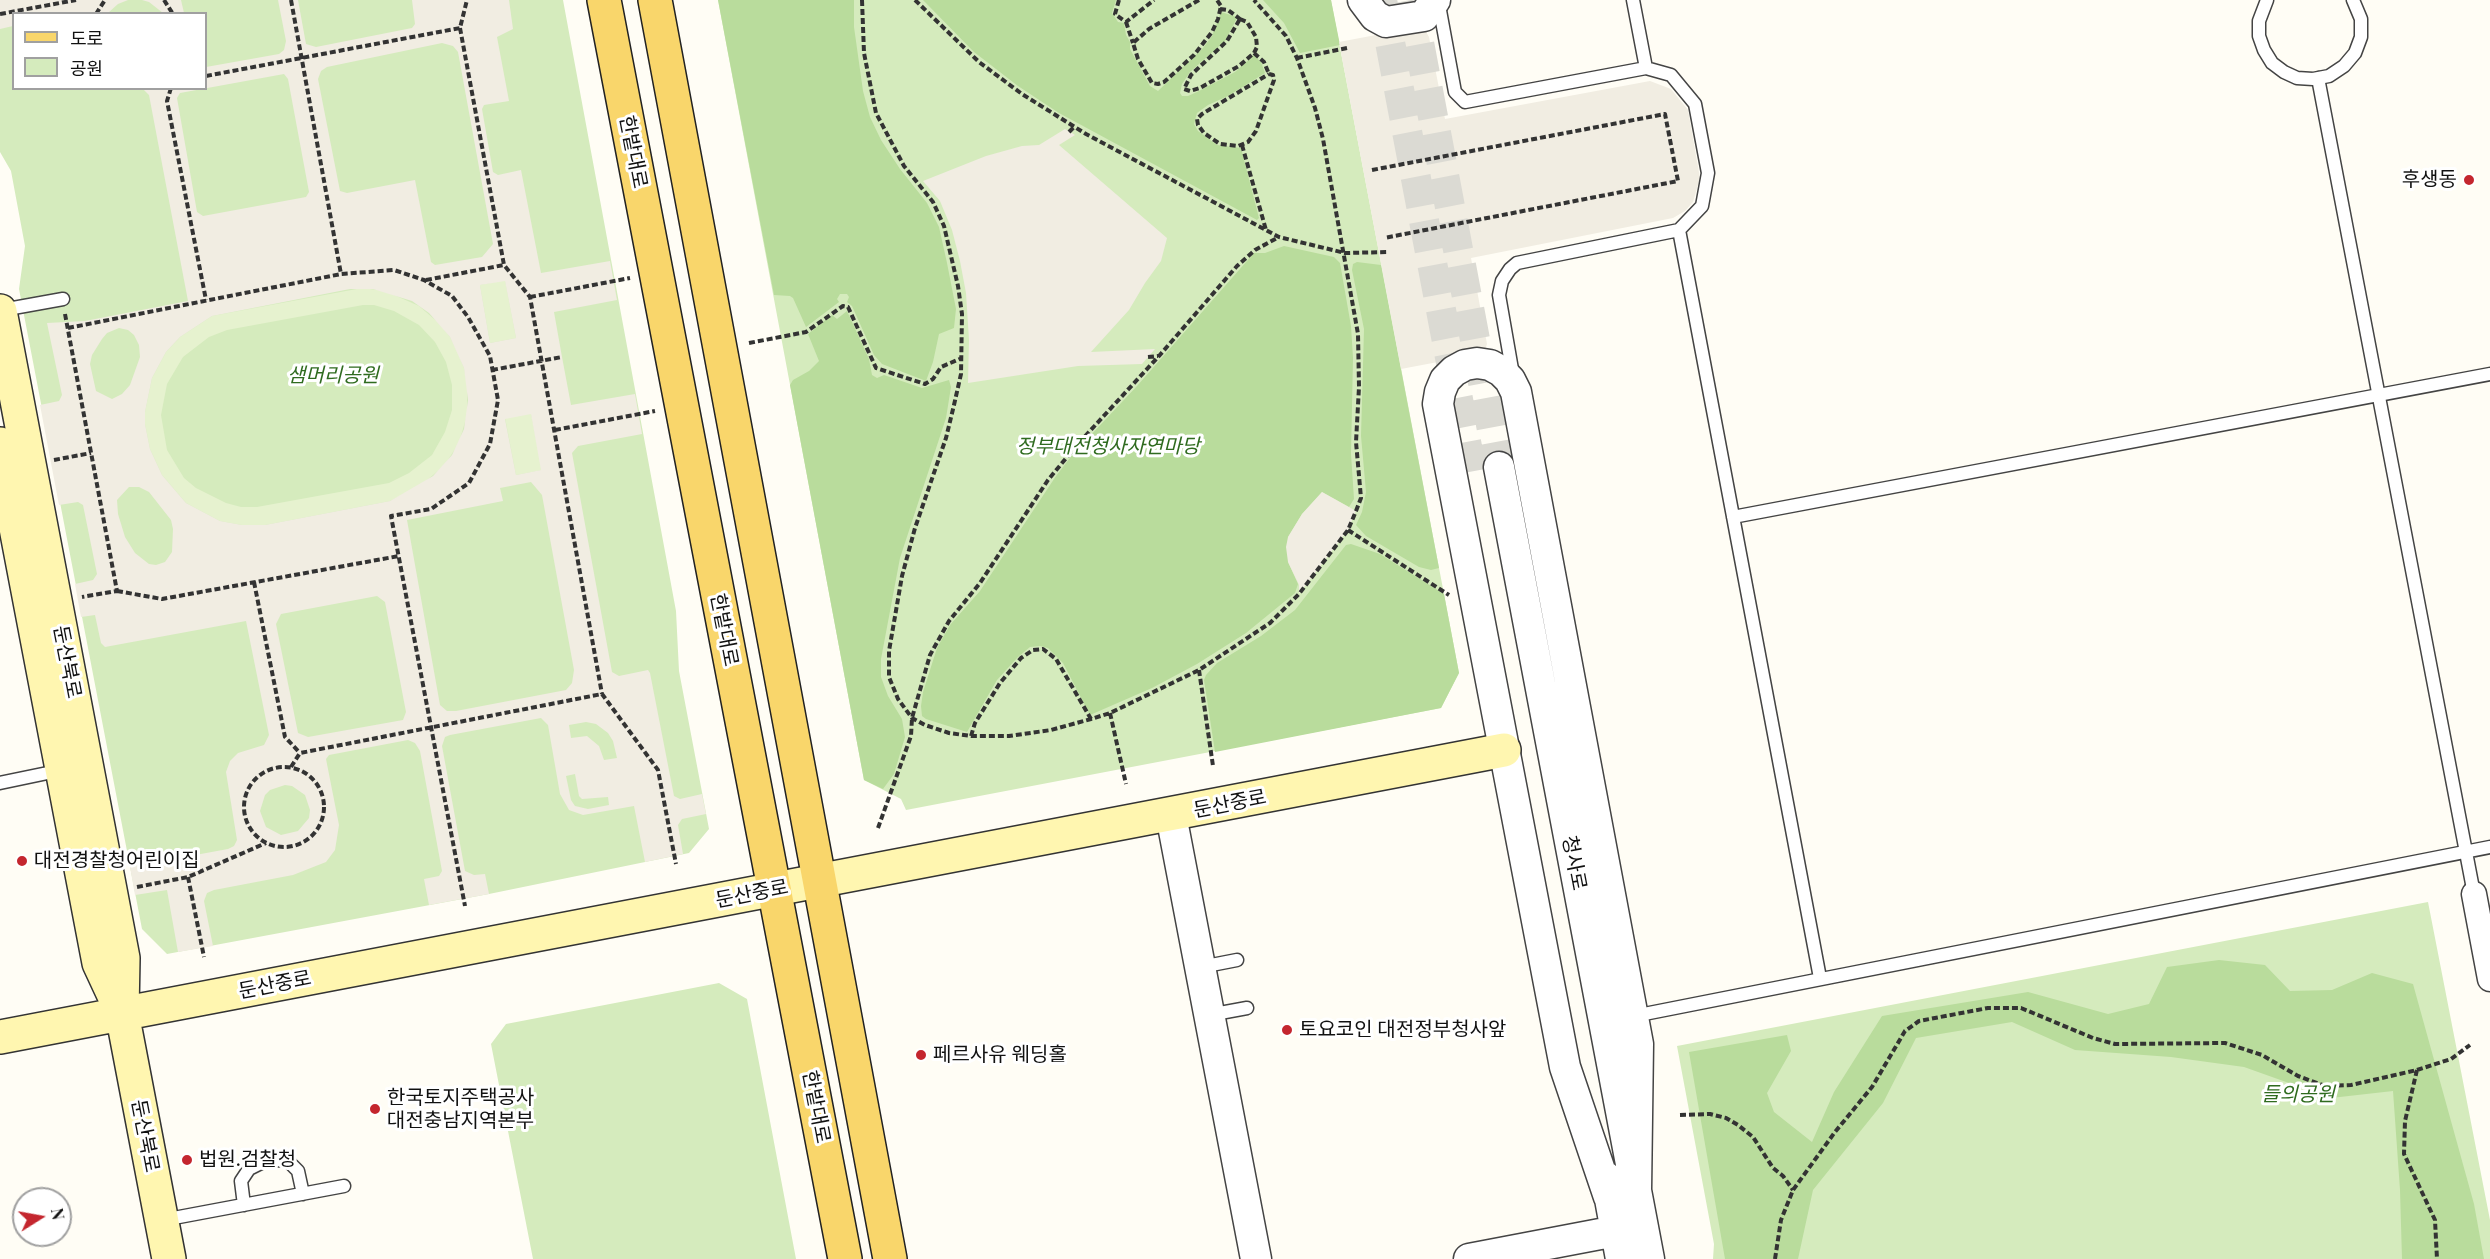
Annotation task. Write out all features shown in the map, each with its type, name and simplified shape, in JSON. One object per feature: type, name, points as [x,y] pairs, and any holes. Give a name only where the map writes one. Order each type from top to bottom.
[{"type":"main road","name":"한밭대로","points":[[604,0],[845,1259]]},
{"type":"main road","points":[[656,0],[890,1259]]},
{"type":"main road","name":"둔산북로","points":[[0,310],[20,535]]},
{"type":"main road","name":"둔산북로","points":[[0,444],[74,768],[123,958],[122,1013],[169,1259]]},
{"type":"main road","name":"둔산중로","points":[[0,1037],[1504,750]]},
{"type":"street","points":[[1363,0],[1375,16],[1386,22],[1424,16],[1437,0]]},
{"type":"street","points":[[1478,363],[1490,365],[1510,380],[1516,392],[1638,1044],[1623,1194],[1565,1067],[1438,404],[1445,380],[1465,365],[1478,363]]},
{"type":"street","name":"청사로","points":[[1486,470],[1623,1194],[1649,1259]]},
{"type":"street","points":[[1171,815],[1256,1259]]},
{"type":"street","points":[[2474,894],[2490,979]]},
{"type":"street","name":"청사로","points":[[1619,1245],[1623,1194]]},
{"type":"street","points":[[1468,1259],[1619,1245]]},
{"type":"lane","points":[[1437,0],[1455,92],[1465,102],[1646,68],[1671,75],[1695,104],[1708,173],[1702,207],[1679,231],[1517,262],[1502,281],[1499,295],[1516,392]]},
{"type":"lane","points":[[1633,0],[1646,68]]},
{"type":"lane","points":[[2267,0],[2259,21],[2259,36],[2264,50],[2272,63],[2297,78],[2318,78],[2329,75],[2344,66],[2355,53],[2361,37],[2361,19],[2353,0]]},
{"type":"lane","points":[[2318,78],[2474,894]]},
{"type":"lane","points":[[1679,231],[1820,978]]},
{"type":"lane","points":[[0,310],[63,299]]},
{"type":"lane","points":[[1733,517],[2490,374]]},
{"type":"lane","points":[[0,783],[74,768]]},
{"type":"lane","points":[[1632,1016],[2490,847]]},
{"type":"lane","points":[[1200,967],[1237,960]]},
{"type":"lane","points":[[1209,1015],[1247,1008]]},
{"type":"lane","points":[[244,1205],[241,1181],[249,1169],[263,1162],[280,1160],[290,1162],[298,1171],[303,1194]]},
{"type":"lane","points":[[162,1221],[344,1186]]},
{"type":"path","points":[[0,14],[76,0]]},
{"type":"path","points":[[291,0],[341,274]]},
{"type":"path","points":[[467,0],[460,28],[504,265],[530,297],[602,694],[658,770],[676,864]]},
{"type":"path","points":[[861,0],[864,53],[876,113],[904,166],[933,202],[944,226],[962,314],[961,374],[946,438],[915,528],[903,576],[889,651],[889,677],[898,699],[912,718],[933,728],[971,736],[1009,736],[1051,730],[1091,719],[1110,713],[1199,670],[1270,623],[1299,594],[1348,530],[1361,498],[1356,442],[1359,387],[1358,334],[1345,253],[1315,108],[1297,58],[1286,36],[1254,0]]},
{"type":"path","points":[[915,0],[979,62],[1022,94],[1074,127],[1279,237],[1345,253],[1387,252]]},
{"type":"path","points":[[1119,0],[1115,14],[1126,22],[1138,59],[1152,83],[1158,84],[1164,82],[1194,55],[1212,32],[1220,9],[1220,3],[1216,0]]},
{"type":"path","points":[[1126,22],[1154,0]]},
{"type":"path","points":[[1133,43],[1149,29],[1199,0]]},
{"type":"path","points":[[1220,9],[1228,10],[1247,22],[1256,37],[1257,46],[1254,53],[1239,66],[1200,88],[1191,91],[1184,89],[1191,75],[1227,41],[1240,19]]},
{"type":"path","points":[[207,76],[460,28]]},
{"type":"path","points":[[1297,58],[1347,48]]},
{"type":"path","points":[[1254,53],[1264,62],[1269,74],[1273,75],[1274,81],[1256,131],[1248,142],[1242,145],[1220,144],[1204,133],[1197,119],[1210,108],[1237,95],[1269,74]]},
{"type":"path","points":[[170,90],[167,101],[206,300]]},
{"type":"path","points":[[1372,170],[1665,114],[1677,181],[1384,238]]},
{"type":"path","points":[[1069,132],[1074,127]]},
{"type":"path","points":[[1242,145],[1266,230]]},
{"type":"path","points":[[878,828],[911,736],[912,718],[930,655],[949,621],[980,583],[1048,480],[1077,445],[1159,356],[1237,266],[1255,250],[1279,237]]},
{"type":"path","points":[[424,280],[504,265]]},
{"type":"path","points":[[68,328],[341,274],[394,270],[424,280],[452,296],[468,317],[490,356],[498,400],[490,444],[469,483],[431,509],[391,516],[465,906]]},
{"type":"path","points":[[530,297],[633,277]]},
{"type":"path","points":[[63,299],[117,591]]},
{"type":"path","points":[[748,343],[806,332],[843,306],[848,307],[876,368],[926,384],[933,379],[941,367],[962,358]]},
{"type":"path","points":[[1148,357],[1159,356]]},
{"type":"path","points":[[492,370],[562,357]]},
{"type":"path","points":[[555,430],[659,411]]},
{"type":"path","points":[[47,461],[91,453]]},
{"type":"path","points":[[1348,530],[1452,597]]},
{"type":"path","points":[[78,598],[117,591],[162,599],[399,556]]},
{"type":"path","points":[[254,582],[285,737],[300,753]]},
{"type":"path","points":[[971,736],[975,723],[1000,683],[1021,658],[1033,650],[1043,649],[1056,659],[1091,719]]},
{"type":"path","points":[[1199,670],[1213,766]]},
{"type":"path","points":[[291,767],[300,753],[602,694]]},
{"type":"path","points":[[1110,713],[1126,784]]},
{"type":"path","points":[[278,767],[291,767],[304,772],[314,781],[321,793],[324,806],[322,820],[316,832],[300,844],[279,847],[266,843],[256,836],[249,826],[244,801],[248,789],[261,775],[278,767]]},
{"type":"path","points":[[129,889],[188,877],[266,843]]},
{"type":"path","points":[[188,877],[204,957]]},
{"type":"path","points":[[1775,1259],[1781,1220],[1793,1190],[1835,1132],[1872,1087],[1905,1031],[1919,1021],[1988,1008],[2021,1008],[2093,1038],[2115,1044],[2225,1043],[2262,1056],[2298,1076],[2325,1086],[2351,1085],[2417,1070],[2451,1059],[2470,1045]]},
{"type":"path","points":[[2417,1070],[2405,1121],[2404,1154],[2434,1220],[2437,1259]]},
{"type":"path","points":[[1680,1115],[1710,1114],[1726,1118],[1738,1125],[1753,1137],[1773,1168],[1783,1176],[1793,1190]]},
{"type":"green space","name":"샘머리공원","points":[[0,0],[563,0],[676,611],[679,671],[709,829],[689,853],[489,894],[167,954],[142,929],[19,289],[25,246],[11,171],[0,152]]},
{"type":"green space","name":"정부대전청사자연마당","points":[[718,0],[1331,0],[1459,673],[1441,708],[906,810],[901,799],[864,780]]},
{"type":"green space","points":[[718,0],[854,0],[854,27],[863,91],[870,117],[881,140],[927,203],[939,227],[956,309],[954,328],[939,334],[926,381],[882,364],[874,355],[852,306],[847,302],[849,297],[847,294],[840,294],[837,299],[839,302],[806,327],[793,298],[774,295]]},
{"type":"green space","points":[[923,0],[1116,0],[1112,13],[1118,22],[1124,23],[1130,49],[1150,86],[1158,91],[1203,48],[1212,36],[1221,12],[1234,16],[1237,18],[1225,41],[1190,72],[1182,84],[1180,93],[1182,96],[1188,96],[1197,92],[1235,72],[1254,55],[1261,62],[1265,73],[1228,96],[1208,105],[1197,113],[1194,124],[1198,131],[1217,145],[1241,148],[1259,218],[1257,220],[1059,113],[1018,86],[974,52]]},
{"type":"green space","points":[[1263,0],[1331,0],[1340,45],[1300,53],[1284,23]]},
{"type":"green space","points":[[1284,246],[1334,257],[1340,263],[1351,326],[1353,358],[1351,454],[1354,499],[1349,507],[1322,492],[1302,514],[1288,537],[1288,562],[1298,584],[1295,593],[1246,633],[1197,664],[1152,688],[1090,715],[1063,663],[1048,648],[1040,646],[1030,647],[997,680],[967,732],[922,716],[923,692],[937,648],[950,625],[980,591],[1056,476],[1073,454],[1137,386],[1254,253],[1265,253]]},
{"type":"green space","points":[[1357,262],[1381,265],[1439,568],[1431,570],[1419,567],[1366,536],[1356,525],[1362,512],[1366,492],[1361,436],[1364,329],[1352,270],[1353,264]]},
{"type":"green space","points":[[505,280],[516,338],[490,343],[480,285]]},
{"type":"green space","points":[[362,288],[385,291],[419,306],[440,324],[450,337],[464,368],[467,384],[467,415],[459,443],[444,466],[421,485],[390,501],[265,525],[242,525],[220,521],[186,503],[162,475],[150,449],[145,424],[145,412],[152,378],[166,352],[180,337],[212,316]],"holes":[[[363,305],[374,305],[394,311],[419,325],[435,342],[446,362],[452,385],[452,410],[445,432],[432,455],[409,473],[389,483],[257,507],[241,507],[226,503],[196,488],[184,478],[167,450],[161,415],[167,384],[183,357],[209,337],[227,330]]]},
{"type":"green space","points":[[847,311],[869,359],[872,375],[877,378],[884,375],[922,388],[949,380],[951,387],[946,418],[900,558],[881,659],[881,677],[888,696],[902,719],[905,737],[894,774],[883,789],[864,780],[790,385],[793,380],[809,371],[819,361],[808,334],[832,315],[837,319]]},
{"type":"green space","points":[[531,413],[542,470],[516,475],[505,418]]},
{"type":"green space","points":[[1351,544],[1380,554],[1444,594],[1459,673],[1441,708],[1215,752],[1204,680],[1206,675],[1217,663],[1261,636],[1295,610],[1346,545]]},
{"type":"green space","name":"들의공원","points":[[2428,902],[2490,1220],[2490,1259],[1713,1259],[1714,1244],[1677,1046]]},
{"type":"green space","points":[[2219,960],[2265,965],[2290,991],[2332,990],[2372,973],[2413,984],[2474,1204],[2484,1259],[2402,1259],[2393,1091],[2331,1098],[2244,1067],[2171,1057],[2075,1050],[2012,1022],[1916,1038],[1883,1103],[1813,1190],[1798,1259],[1725,1259],[1689,1052],[1787,1035],[1791,1051],[1767,1093],[1774,1112],[1812,1142],[1834,1092],[1882,1016],[2028,992],[2108,1014],[2149,1004],[2167,967]]},
{"type":"green space","points":[[719,983],[747,999],[796,1259],[533,1259],[491,1044],[506,1024]]},
{"type":"shaded area","points":[[0,0],[128,0],[118,4],[109,12],[12,12],[12,26],[0,29]]},
{"type":"shaded area","points":[[142,0],[181,0],[184,12],[162,12],[149,2]]},
{"type":"shaded area","points":[[278,0],[298,0],[306,44],[316,47],[412,28],[415,24],[412,0],[509,0],[513,29],[497,37],[509,101],[484,105],[482,109],[493,172],[498,175],[521,170],[541,273],[610,261],[617,300],[554,312],[562,357],[571,405],[635,394],[642,434],[578,446],[572,453],[612,672],[619,676],[648,670],[650,673],[674,796],[680,799],[702,794],[706,814],[682,819],[678,825],[683,854],[645,862],[634,806],[583,815],[569,810],[560,794],[548,725],[541,718],[450,735],[445,737],[442,746],[465,871],[474,875],[485,874],[489,894],[429,905],[424,879],[439,876],[442,871],[420,751],[415,743],[408,740],[329,755],[326,759],[339,825],[335,850],[326,862],[293,875],[207,893],[204,901],[213,946],[178,952],[167,890],[135,895],[130,867],[228,849],[234,846],[237,840],[226,772],[230,761],[238,753],[264,745],[269,735],[246,621],[105,647],[101,643],[95,615],[81,617],[75,584],[93,580],[97,574],[83,505],[78,502],[59,505],[40,405],[59,401],[62,395],[47,323],[85,321],[188,301],[149,95],[144,90],[196,90],[180,93],[177,98],[197,212],[203,216],[306,197],[309,192],[288,79],[284,74],[207,88],[207,67],[279,54],[284,50],[286,41]],"holes":[[[442,43],[453,46],[458,52],[493,244],[482,257],[435,265],[431,262],[415,180],[347,193],[340,191],[318,79],[321,71],[327,67]],[[505,281],[516,338],[490,343],[480,285]],[[350,289],[373,289],[412,301],[429,313],[450,337],[464,368],[468,400],[464,429],[452,455],[433,476],[390,501],[265,525],[242,525],[220,521],[186,503],[162,475],[150,449],[145,412],[152,378],[166,352],[180,337],[212,316]],[[119,328],[128,330],[134,335],[139,345],[140,357],[130,385],[122,394],[112,399],[96,391],[90,364],[92,355],[107,333]],[[531,414],[541,470],[516,475],[505,419]],[[531,482],[542,495],[574,670],[572,683],[566,690],[447,711],[440,705],[407,520],[503,501],[500,488]],[[129,487],[139,487],[149,492],[171,520],[172,552],[165,562],[156,565],[149,564],[135,553],[125,537],[118,514],[117,500]],[[377,596],[385,602],[406,712],[403,720],[308,737],[298,733],[276,624],[281,614]],[[586,722],[596,724],[608,733],[613,741],[617,758],[604,760],[599,746],[587,736],[571,738],[569,725]],[[575,774],[579,796],[582,799],[608,797],[609,805],[588,809],[575,806],[571,800],[566,776]],[[285,785],[292,786],[305,795],[310,810],[309,818],[298,831],[281,835],[266,827],[260,811],[265,795],[270,790]]]},
{"type":"shaded area","points":[[1418,27],[1425,30],[1429,37],[1445,119],[1650,81],[1671,89],[1688,110],[1700,178],[1693,202],[1685,211],[1673,218],[1471,258],[1487,344],[1485,350],[1480,354],[1401,369],[1339,42]]},
{"type":"shaded area","points":[[1065,129],[1075,135],[1059,145],[1167,238],[1161,261],[1129,310],[1091,352],[1155,349],[1142,364],[1078,366],[968,383],[969,340],[966,293],[960,261],[952,230],[940,201],[923,181],[986,156],[1022,146],[1039,145]]},
{"type":"shaded area","points":[[1322,492],[1356,511],[1348,530],[1299,594],[1299,585],[1288,562],[1286,547],[1288,537],[1302,514]]},
{"type":"tunnel","points":[[1382,0],[1472,473]]},
{"type":"tunnel","points":[[1411,0],[1499,467]]},
{"type":"place","name":"후생동","points":[[2469,180]]},
{"type":"place","name":"대전경찰청어린이집","points":[[22,861]]},
{"type":"place","name":"토요코인 대전정부청사앞","points":[[1287,1030]]},
{"type":"place","name":"페르사유 웨딩홀","points":[[921,1055]]},
{"type":"place","name":"한국토지주택공사 대전충남지역본부","points":[[375,1109]]},
{"type":"place","name":"법원.검찰청","points":[[187,1160]]}]
